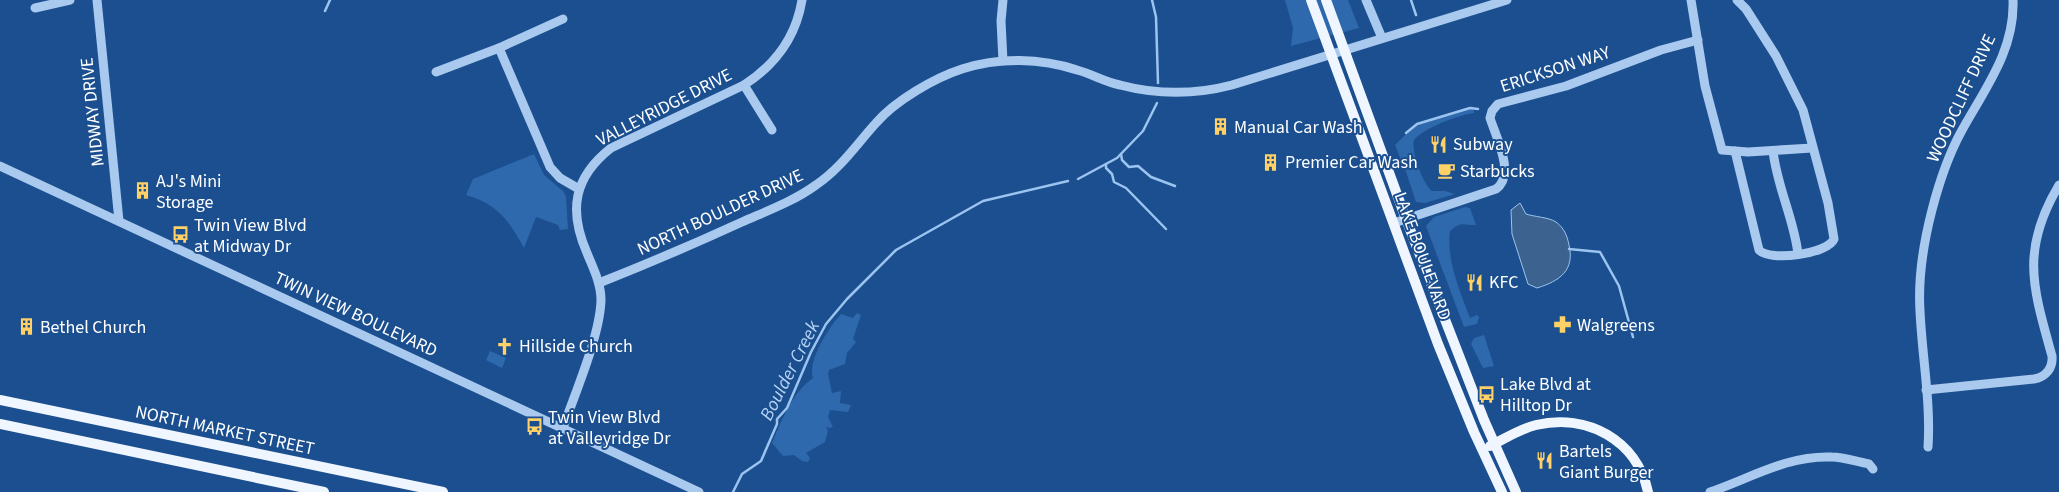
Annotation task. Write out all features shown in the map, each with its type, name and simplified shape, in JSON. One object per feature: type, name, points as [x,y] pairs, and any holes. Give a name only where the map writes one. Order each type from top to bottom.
[{"type":"main road","name":"LAKE BOULEVARD","points":[[1311,0],[1438,344],[1502,492]]},
{"type":"main road","name":"LAKE BOULEVARD","points":[[1326,0],[1406,219],[1494,444],[1516,492]]},
{"type":"main road","name":"NORTH MARKET STREET","points":[[0,400],[443,492]]},
{"type":"main road","points":[[1482,449],[1534,426],[1554,422],[1583,425],[1606,433],[1628,450],[1640,466],[1648,492]]},
{"type":"main road","points":[[0,424],[324,492]]},
{"type":"street","points":[[34,8],[70,0]]},
{"type":"street","name":"MIDWAY DRIVE","points":[[97,0],[119,221]]},
{"type":"street","name":"VALLEYRIDGE DRIVE","points":[[563,428],[600,315],[599,283],[577,228],[576,212],[579,189],[593,164],[612,148],[744,85],[770,64],[782,49],[795,27],[802,0]]},
{"type":"street","points":[[1002,61],[1001,21],[1004,0]]},
{"type":"street","points":[[1366,0],[1382,38]]},
{"type":"street","name":"NORTH BOULDER DRIVE","points":[[599,283],[796,198],[836,169],[877,121],[921,88],[963,68],[1002,61],[1054,63],[1119,85],[1141,90],[1169,94],[1200,92],[1221,88],[1508,0]]},
{"type":"street","points":[[1691,0],[1705,86],[1722,150],[1773,151],[1812,148]]},
{"type":"street","points":[[1735,151],[1759,250],[1770,256],[1798,254],[1824,249],[1834,239],[1828,203],[1812,148],[1807,122],[1776,56],[1746,9],[1737,0]]},
{"type":"street","name":"WOODCLIFF DRIVE","points":[[1928,447],[1920,309],[1924,255],[1931,211],[1953,149],[2002,58],[2009,39],[2013,0]]},
{"type":"street","points":[[436,72],[499,48],[563,19]]},
{"type":"street","name":"ERICKSON WAY","points":[[1394,223],[1496,189],[1502,184],[1505,170],[1490,118],[1492,111],[1498,104],[1566,86],[1661,50],[1698,40]]},
{"type":"street","points":[[499,48],[550,167],[560,178],[579,189]]},
{"type":"street","points":[[744,85],[772,130]]},
{"type":"street","points":[[1773,151],[1776,172],[1794,231],[1798,254]]},
{"type":"street","name":"TWIN VIEW BOULEVARD","points":[[0,166],[699,492]]},
{"type":"street","points":[[1926,390],[2034,379],[2040,378],[2048,371],[2052,363],[2052,356],[2034,287],[2033,256],[2038,231],[2046,209],[2059,185]]},
{"type":"street","points":[[1710,492],[1784,462],[1807,458],[1833,457],[1869,464],[1872,469]]},
{"type":"shaded area","points":[[1285,0],[1348,0],[1359,28],[1291,46],[1293,28]]},
{"type":"shaded area","points":[[1473,108],[1474,113],[1459,116],[1442,123],[1425,131],[1414,140],[1416,160],[1425,182],[1432,191],[1445,191],[1455,194],[1425,203],[1416,202],[1405,169],[1414,169],[1414,165],[1404,168],[1395,145],[1414,126]]},
{"type":"shaded area","points":[[534,154],[544,175],[563,191],[566,197],[568,229],[560,230],[558,225],[536,217],[524,248],[501,215],[486,203],[466,195],[473,179]]},
{"type":"shaded area","points":[[1520,203],[1526,214],[1549,219],[1559,224],[1565,232],[1569,245],[1570,261],[1568,268],[1553,282],[1537,288],[1528,284],[1512,234],[1511,210]]},
{"type":"shaded area","points":[[1465,207],[1470,208],[1476,225],[1461,225],[1454,228],[1450,231],[1449,242],[1455,275],[1470,318],[1477,315],[1479,317],[1477,324],[1464,327],[1426,226],[1434,217]]},
{"type":"shaded area","points":[[857,313],[861,315],[853,339],[856,342],[847,353],[845,364],[829,370],[828,374],[832,393],[841,391],[840,403],[851,405],[848,412],[830,410],[828,417],[833,427],[826,427],[828,431],[825,442],[806,453],[810,458],[808,462],[802,461],[794,455],[783,456],[772,443],[793,399],[813,378],[813,363],[820,344],[841,314],[853,318]]},
{"type":"shaded area","points":[[1484,335],[1494,366],[1483,368],[1471,344],[1474,338]]},
{"type":"shaded area","points":[[490,351],[506,358],[502,368],[486,360]]},
{"type":"waterway","points":[[325,11],[330,0]]},
{"type":"waterway","name":"Boulder Creek","points":[[1152,0],[1156,17],[1158,83]]},
{"type":"waterway","points":[[1411,0],[1416,15]]},
{"type":"waterway","name":"Boulder Creek","points":[[1078,179],[1117,158],[1143,131],[1157,103]]},
{"type":"waterway","points":[[1406,133],[1417,124],[1470,108],[1478,109]]},
{"type":"waterway","points":[[1121,154],[1122,160],[1129,167],[1138,166],[1151,177],[1175,186]]},
{"type":"waterway","points":[[1106,164],[1106,168],[1112,174],[1114,182],[1126,188],[1166,229]]},
{"type":"waterway","name":"Boulder Creek","points":[[733,492],[742,474],[761,461],[777,424],[777,419],[787,408],[811,352],[826,324],[847,299],[896,250],[983,201],[1068,181]]},
{"type":"waterway","points":[[1569,249],[1600,252],[1619,286],[1633,337]]},
{"type":"place","name":"Manual Car Wash","points":[[1220,127]]},
{"type":"place","name":"Subway","points":[[1439,144]]},
{"type":"place","name":"Premier Car Wash","points":[[1271,162]]},
{"type":"place","name":"Starbucks","points":[[1446,171]]},
{"type":"place","name":"AJ's Mini Storage","points":[[142,191]]},
{"type":"place","name":"Twin View Blvd at Midway Dr","points":[[180,235]]},
{"type":"place","name":"KFC","points":[[1475,282]]},
{"type":"place","name":"Walgreens","points":[[1563,325]]},
{"type":"place","name":"Bethel Church","points":[[26,327]]},
{"type":"place","name":"Hillside Church","points":[[505,346]]},
{"type":"place","name":"Lake Blvd at Hilltop Dr","points":[[1486,394]]},
{"type":"place","name":"Twin View Blvd at Valleyridge Dr","points":[[534,427]]},
{"type":"place","name":"Bartels Giant Burger","points":[[1545,461]]}]
